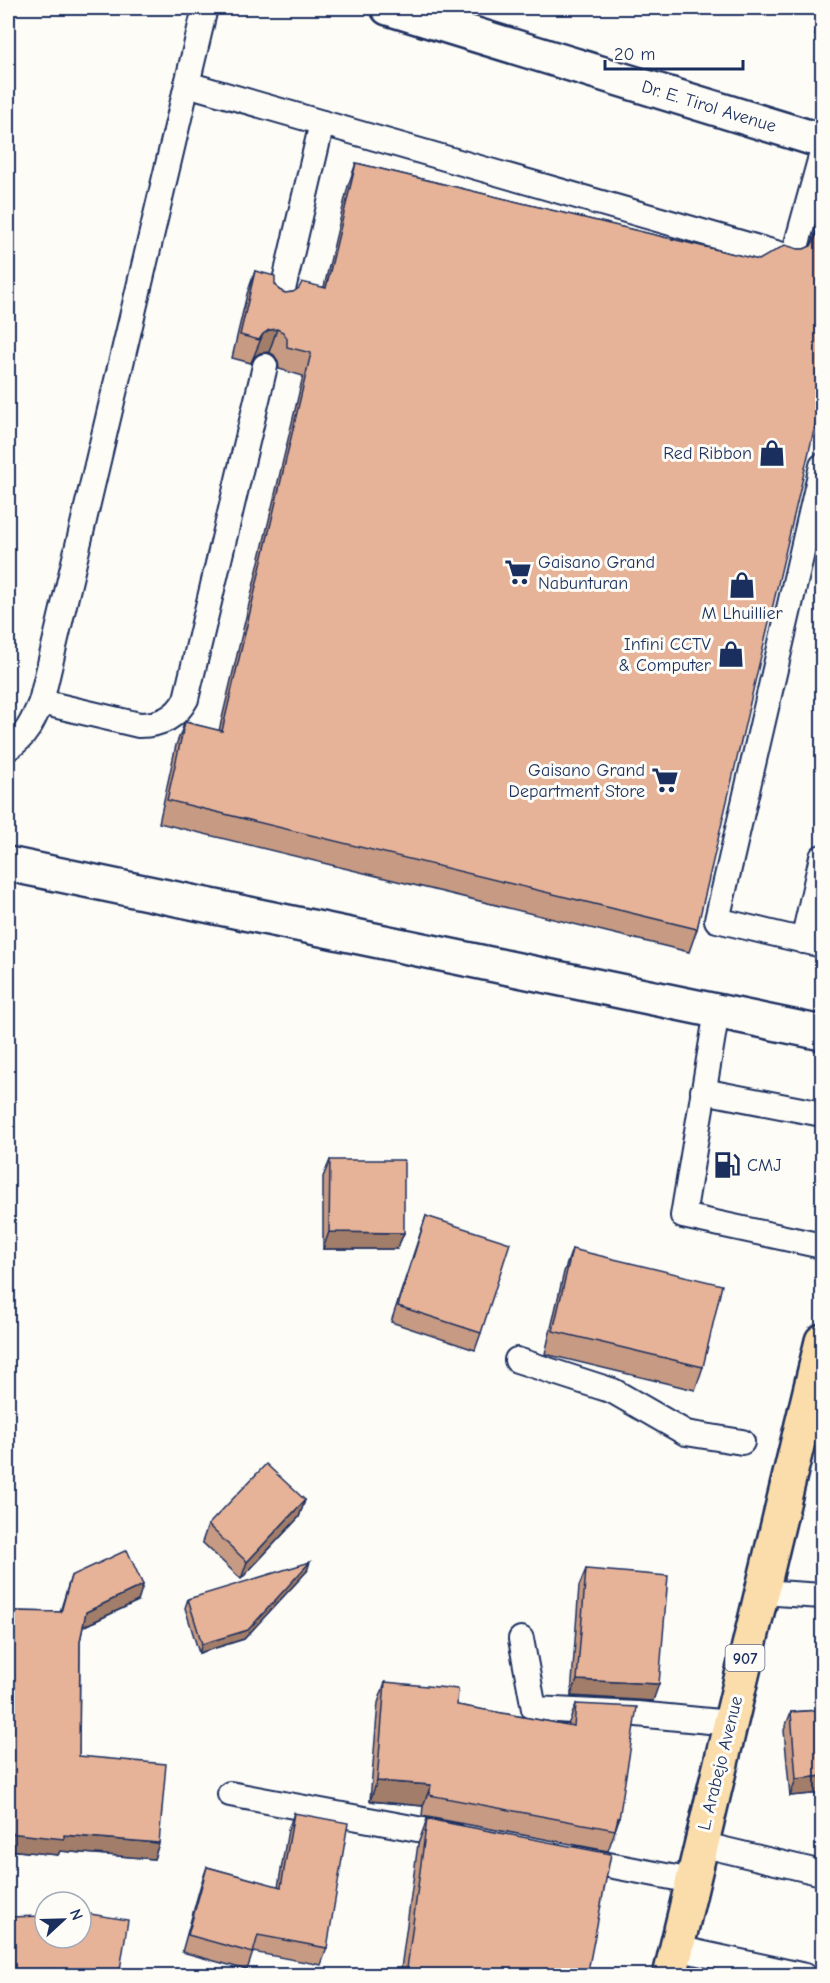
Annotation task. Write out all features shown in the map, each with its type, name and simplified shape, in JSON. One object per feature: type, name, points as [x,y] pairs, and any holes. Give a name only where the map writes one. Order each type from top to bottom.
[{"type":"main road","name":"L. Arabejo Avenue","points":[[673,1962],[822,1341]]},
{"type":"street","name":"Dr. E. Tirol Avenue","points":[[406,10],[822,141]]},
{"type":"street","points":[[8,864],[822,1033]]},
{"type":"lane","points":[[8,748],[18,741],[31,725],[41,702],[205,8]]},
{"type":"lane","points":[[187,84],[793,258],[822,153]]},
{"type":"lane","points":[[280,302],[322,123]]},
{"type":"lane","points":[[41,702],[139,725],[154,725],[180,710],[186,699],[265,366]]},
{"type":"lane","points":[[822,466],[717,920],[813,943],[822,857]]},
{"type":"lane","points":[[717,1011],[683,1216],[822,1246]]},
{"type":"lane","points":[[703,1091],[822,1114]]},
{"type":"lane","points":[[517,1360],[613,1391],[686,1433],[742,1442]]},
{"type":"lane","points":[[761,1592],[822,1596]]},
{"type":"lane","points":[[521,1639],[534,1708],[637,1714],[730,1723]]},
{"type":"lane","points":[[230,1794],[473,1839]]},
{"type":"lane","points":[[700,1844],[822,1873]]},
{"type":"lane","points":[[553,1855],[692,1881]]},
{"type":"lane","points":[[673,1962],[805,1976]]},
{"type":"building","name":"Gaisano Grand Nabunturan","points":[[356,163],[759,260],[785,245],[798,249],[811,246],[819,224],[822,222],[822,396],[697,929],[167,800],[185,722],[222,731],[311,353],[287,347],[287,338],[277,329],[269,330],[259,340],[240,335],[255,271],[275,276],[275,284],[285,293],[293,292],[302,282],[326,288]]},
{"type":"building","points":[[330,1160],[404,1160],[404,1233],[329,1232]]},
{"type":"building","points":[[426,1216],[510,1243],[481,1333],[398,1306]]},
{"type":"building","points":[[572,1249],[722,1285],[703,1367],[553,1331]]},
{"type":"building","points":[[266,1464],[305,1500],[247,1562],[208,1525]]},
{"type":"building","points":[[127,1550],[143,1585],[86,1612],[80,1641],[79,1756],[166,1764],[159,1843],[64,1835],[64,1839],[8,1833],[11,1611],[61,1612],[71,1576]]},
{"type":"building","points":[[310,1562],[248,1630],[202,1644],[188,1599]]},
{"type":"building","points":[[586,1569],[668,1576],[659,1684],[577,1680]]},
{"type":"building","points":[[385,1682],[458,1689],[457,1705],[574,1726],[576,1704],[637,1707],[619,1819],[615,1830],[429,1795],[431,1785],[377,1781]]},
{"type":"building","points":[[822,1710],[822,1776],[796,1779],[791,1712]]},
{"type":"building","points":[[294,1813],[348,1823],[327,1948],[258,1935],[253,1953],[188,1935],[207,1867],[281,1887]]},
{"type":"building","points":[[427,1819],[611,1854],[587,1976],[406,1976]]},
{"type":"building","points":[[93,1914],[128,1920],[119,1976],[58,1976],[58,1969],[8,1970],[8,1917],[33,1916],[33,1950],[93,1950]]},
{"type":"place","name":"Red Ribbon","points":[[772,453]]},
{"type":"place","name":"Gaisano Grand Nabunturan","points":[[518,572]]},
{"type":"place","name":"M Lhuillier","points":[[742,585]]},
{"type":"place","name":"Infini CCTV & Computer","points":[[731,654]]},
{"type":"place","name":"Gaisano Grand Department Store","points":[[665,780]]},
{"type":"place","name":"CMJ","points":[[727,1165]]}]
